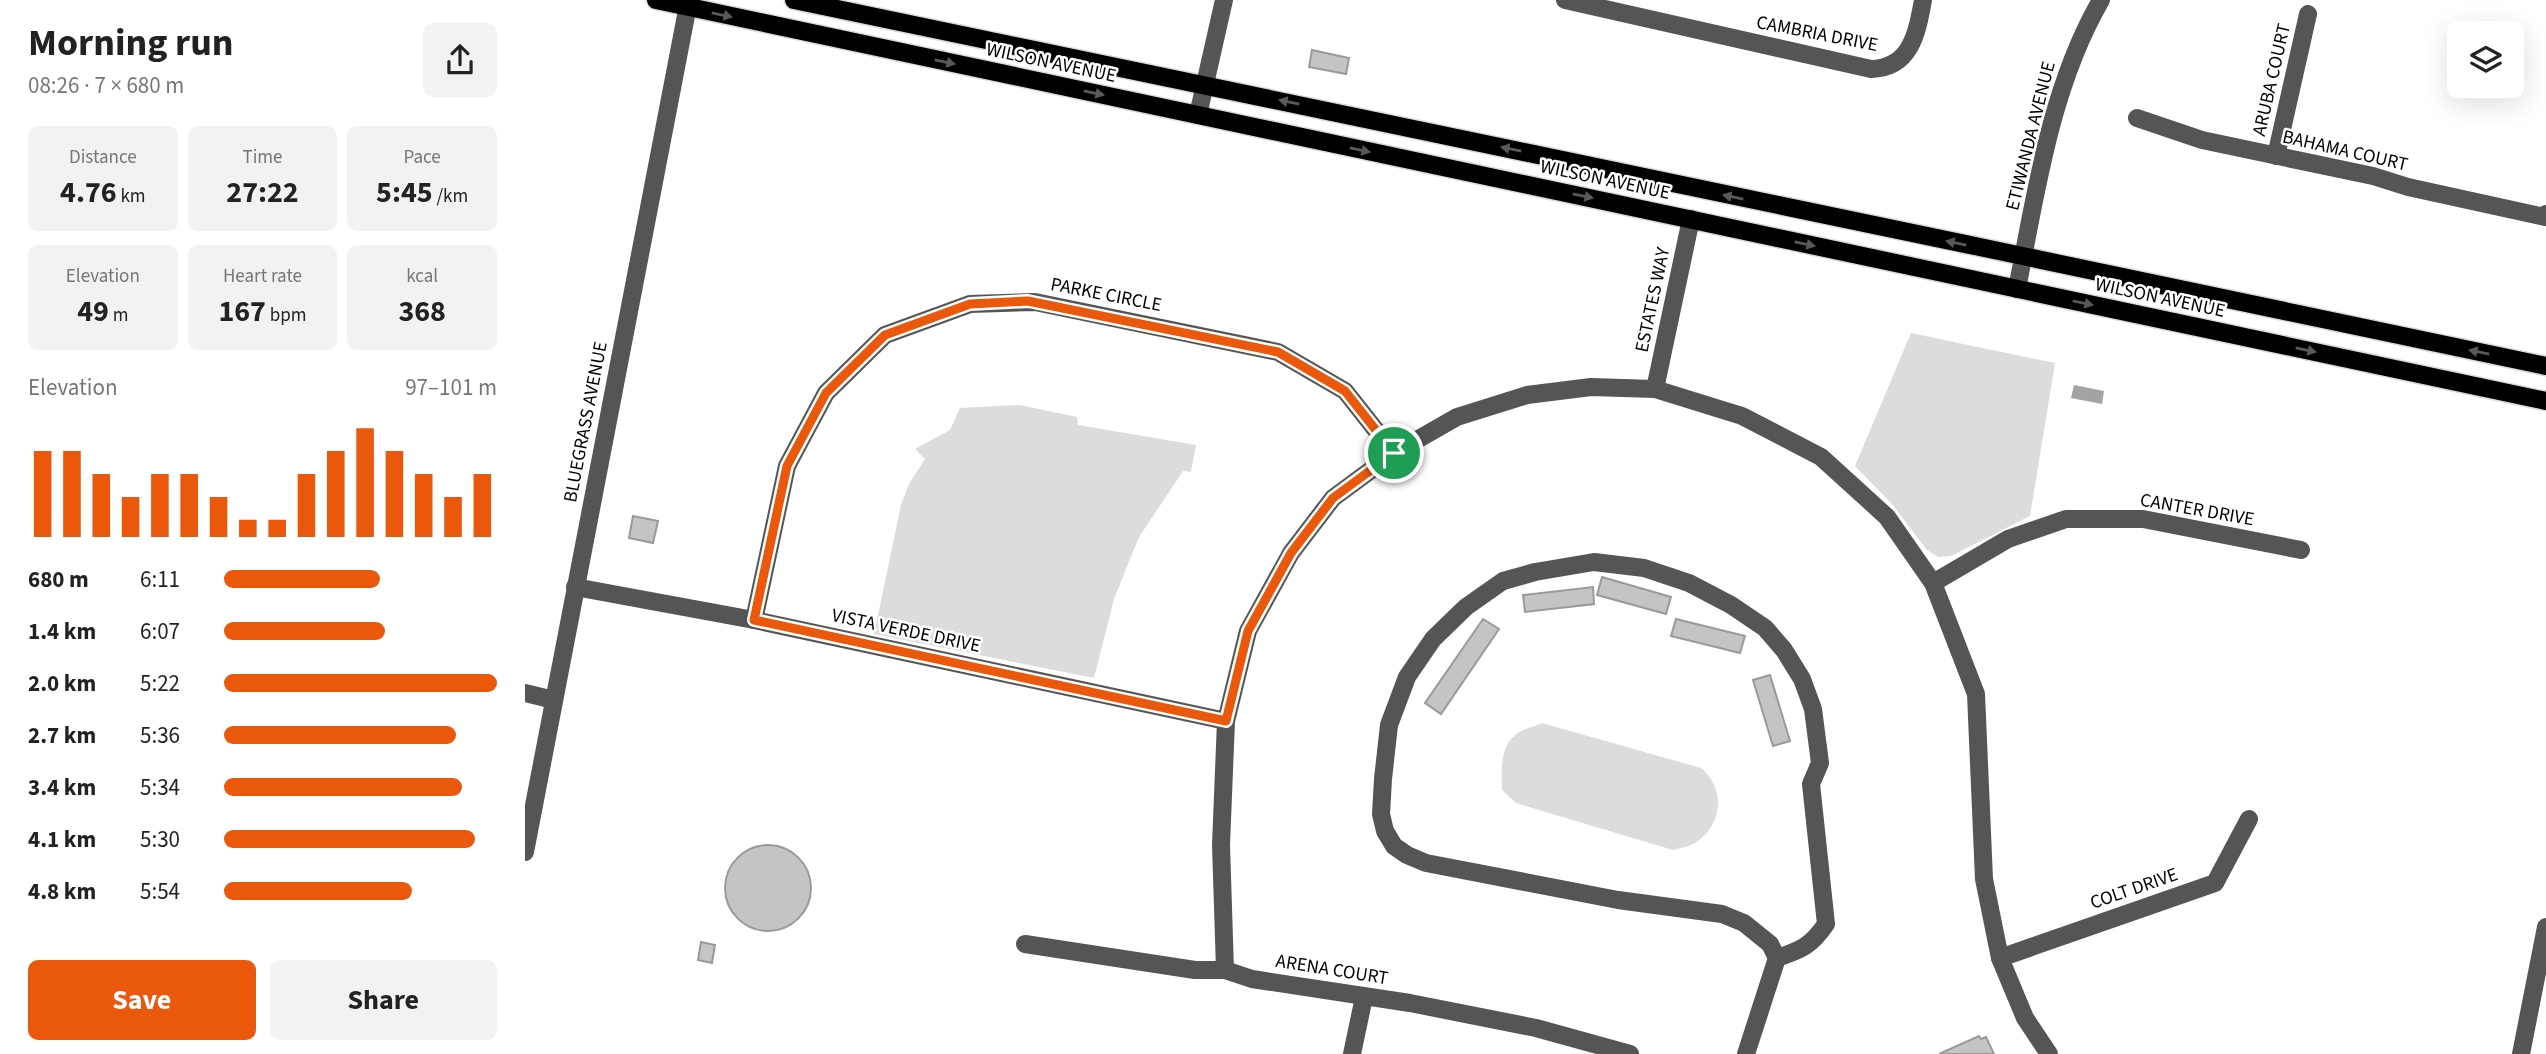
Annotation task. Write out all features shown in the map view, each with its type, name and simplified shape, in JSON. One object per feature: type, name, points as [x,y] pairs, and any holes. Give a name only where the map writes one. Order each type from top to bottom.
[{"type":"main road","name":"WILSON AVENUE","points":[[656,0],[689,4],[1198,115],[2546,401]]},
{"type":"main road","name":"WILSON AVENUE","points":[[794,0],[1204,83],[2546,366]]},
{"type":"street","points":[[1198,115],[1224,0]]},
{"type":"street","name":"CAMBRIA DRIVE","points":[[1565,0],[1871,69],[1883,69],[1898,63],[1910,46],[1918,27],[1923,0]]},
{"type":"street","name":"ETIWANDA AVENUE","points":[[2017,289],[2063,84],[2086,27],[2101,0]]},
{"type":"street","name":"BLUEGRASS AVENUE","points":[[525,852],[689,4]]},
{"type":"street","name":"ARUBA COURT","points":[[2277,156],[2308,14]]},
{"type":"street","name":"BAHAMA COURT","points":[[2137,118],[2202,140],[2546,215]]},
{"type":"street","name":"ESTATES WAY","points":[[1655,389],[1691,219]]},
{"type":"street","name":"PARKE CIRCLE","points":[[754,620],[787,466],[826,393],[885,335],[970,304],[1035,302],[1278,352],[1345,391],[1394,453]]},
{"type":"street","points":[[1225,970],[1221,845],[1226,721],[1248,631],[1291,553],[1333,498],[1394,453],[1457,417],[1527,395],[1591,387],[1655,389],[1742,416],[1821,457],[1888,517],[1933,583],[1976,694],[1984,878],[2000,958],[2025,1018],[2049,1054]]},
{"type":"street","name":"CANTER DRIVE","points":[[1933,583],[2008,539],[2066,519],[2143,519],[2301,550]]},
{"type":"street","points":[[1746,1054],[1777,958],[1769,944],[1744,923],[1722,914],[1618,900],[1426,863],[1394,846],[1385,831],[1381,814],[1389,725],[1407,677],[1433,639],[1466,607],[1503,580],[1594,562],[1644,568],[1689,583],[1731,605],[1765,628],[1784,650],[1802,679],[1813,709],[1820,763],[1811,784],[1826,924],[1809,944],[1777,958]]},
{"type":"street","name":"VISTA VERDE DRIVE","points":[[575,587],[754,620],[1226,721]]},
{"type":"street","points":[[525,694],[554,700]]},
{"type":"street","name":"COLT DRIVE","points":[[2000,958],[2215,883],[2249,819]]},
{"type":"street","points":[[2521,1054],[2542,963],[2546,927]]},
{"type":"street","name":"ARENA COURT","points":[[1025,944],[1195,970],[1225,970],[1252,979],[1409,1003],[1537,1028],[1630,1054]]},
{"type":"street","points":[[1352,1054],[1364,998]]},
{"type":"shaded area","points":[[1911,333],[2055,363],[2030,516],[1951,556],[1938,557],[1927,550],[1892,504],[1855,466]]},
{"type":"shaded area","points":[[2074,385],[2104,391],[2102,404],[2071,398]]},
{"type":"shaded area","points":[[1020,405],[1077,417],[1078,425],[1196,445],[1191,472],[1183,471],[1139,537],[1114,599],[1094,678],[874,634],[901,505],[909,484],[925,459],[915,449],[950,430],[960,408]]},
{"type":"shaded area","points":[[1542,723],[1701,768],[1715,786],[1717,796],[1718,807],[1711,827],[1695,843],[1673,850],[1516,803],[1502,790],[1504,753],[1515,735]]},
{"type":"building","points":[[1312,50],[1349,58],[1346,74],[1309,67]]},
{"type":"building","points":[[633,516],[658,521],[653,543],[629,538]]},
{"type":"building","points":[[1602,577],[1671,597],[1666,614],[1597,595]]},
{"type":"building","points":[[1593,587],[1594,604],[1525,612],[1523,595]]},
{"type":"building","points":[[1483,619],[1499,629],[1441,714],[1425,703]]},
{"type":"building","points":[[1676,619],[1745,636],[1740,653],[1671,636]]},
{"type":"building","points":[[1770,675],[1790,741],[1773,746],[1753,680]]},
{"type":"building","points":[[768,845],[792,852],[804,864],[811,888],[804,912],[792,924],[768,931],[744,924],[732,912],[725,888],[732,864],[744,852]]},
{"type":"building","points":[[701,942],[715,945],[712,963],[698,960]]},
{"type":"building","points":[[1979,1036],[1981,1039],[1986,1037],[1994,1054],[1939,1054]]},
{"type":"route","points":[[1035,302],[1278,352],[1345,391],[1394,453],[1333,498],[1291,553],[1248,631],[1226,721],[754,620],[787,466],[826,393],[885,335],[970,304],[1035,302]]}]
